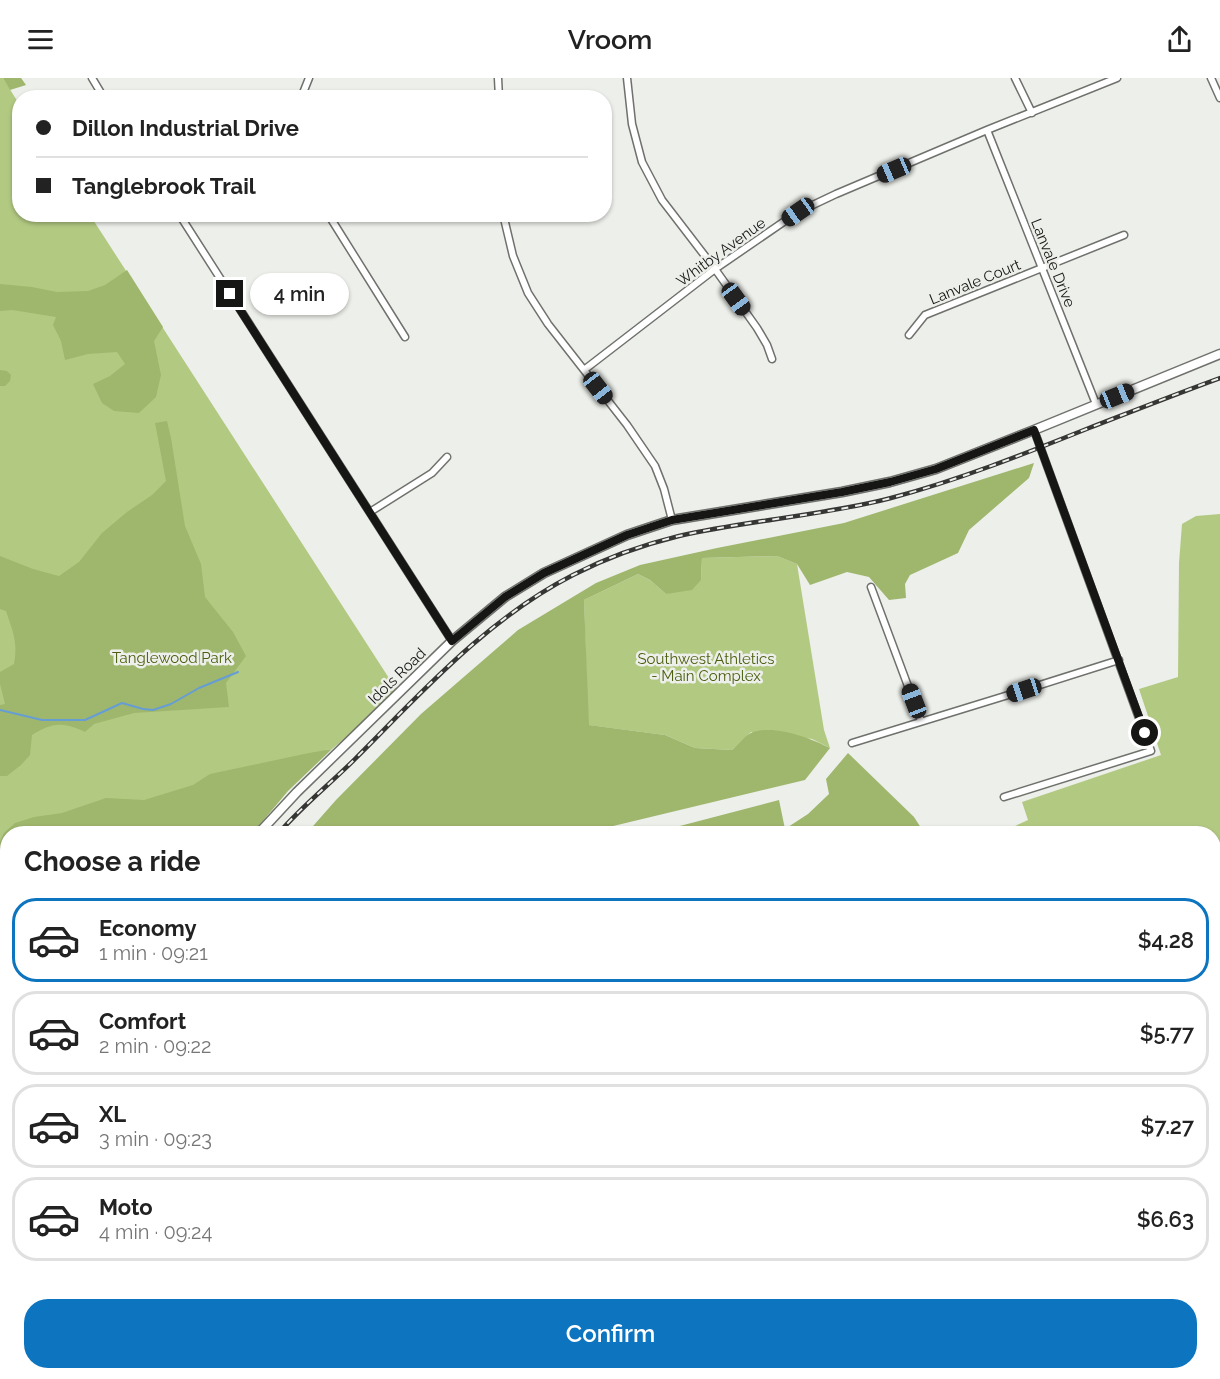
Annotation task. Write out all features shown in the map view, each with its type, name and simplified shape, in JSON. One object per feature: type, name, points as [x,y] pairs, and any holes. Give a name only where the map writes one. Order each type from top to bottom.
[{"type":"street","points":[[627,78],[632,124],[642,162],[662,200],[757,328],[772,359]]},
{"type":"street","points":[[1015,78],[1032,113]]},
{"type":"street","name":"Whitby Avenue","points":[[584,370],[715,269],[798,212],[987,130],[1117,78]]},
{"type":"street","points":[[1211,78],[1220,98]]},
{"type":"street","name":"Lanvale Drive","points":[[987,130],[1096,404]]},
{"type":"street","points":[[184,222],[452,641]]},
{"type":"street","points":[[332,222],[405,338]]},
{"type":"street","points":[[505,222],[513,256],[528,293],[548,324],[627,425],[655,466],[672,520]]},
{"type":"street","name":"Lanvale Court","points":[[909,335],[925,315],[1124,235]]},
{"type":"street","name":"Idols Road","points":[[265,826],[297,792],[452,641],[505,597],[544,573],[627,535],[672,520],[842,492],[936,469],[1220,354]]},
{"type":"street","points":[[1004,797],[1152,751],[1034,430]]},
{"type":"street","points":[[369,512],[432,473],[447,457]]},
{"type":"street","points":[[871,587],[921,721]]},
{"type":"street","points":[[852,742],[1119,660]]},
{"type":"green space","name":"Tanglewood Park","points":[[0,78],[3,78],[12,93],[12,222],[95,222],[396,689],[361,725],[332,749],[326,750],[306,768],[44,826],[0,826]]},
{"type":"green space","points":[[3,78],[21,78],[26,85],[10,90]]},
{"type":"green space","points":[[127,270],[163,327],[154,341],[161,375],[156,397],[139,413],[114,411],[102,403],[93,384],[110,376],[125,364],[117,352],[88,354],[65,360],[61,341],[53,325],[56,317],[12,310],[0,311],[0,284],[57,292],[88,291],[105,285]]},
{"type":"green space","points":[[0,370],[7,371],[11,375],[10,381],[5,386],[0,386]]},
{"type":"green space","points":[[167,421],[185,526],[201,564],[205,597],[233,632],[246,656],[226,683],[229,707],[134,713],[94,724],[85,732],[70,726],[52,726],[32,735],[30,755],[7,776],[0,776],[0,705],[5,704],[0,684],[0,672],[14,664],[15,649],[6,611],[0,609],[0,556],[59,576],[79,562],[102,533],[152,495],[166,481],[155,423]]},
{"type":"green space","points":[[1034,463],[1029,478],[969,530],[958,553],[910,575],[905,584],[906,598],[889,600],[869,577],[847,572],[810,585],[797,564],[777,556],[702,558],[701,580],[692,590],[666,594],[650,580],[638,574],[584,600],[589,725],[665,735],[695,748],[732,750],[750,733],[762,730],[782,731],[813,740],[830,748],[805,780],[613,826],[313,826],[421,714],[518,630],[596,583],[640,565],[844,523]]},
{"type":"green space","points":[[1220,514],[1220,826],[1015,826],[1028,820],[1022,802],[1161,755],[1139,689],[1178,677],[1179,563],[1182,524],[1196,516]]},
{"type":"green space","name":"Southwest Athletics - Main Complex","points":[[777,556],[797,564],[824,730],[830,748],[812,739],[751,732],[732,750],[695,748],[665,735],[588,725],[584,600],[638,574],[650,580],[666,594],[701,580],[702,558]]},
{"type":"green space","points":[[332,749],[288,791],[259,826],[12,826],[34,817],[62,813],[106,798],[144,800],[193,785],[210,774]]},
{"type":"green space","points":[[848,753],[914,817],[920,826],[790,826],[808,814],[829,794],[826,779]]},
{"type":"green space","points":[[779,800],[784,826],[680,826]]},
{"type":"waterway","points":[[0,710],[42,720],[85,720],[122,703],[153,710],[171,704],[199,688],[238,672]]},
{"type":"railway","points":[[285,826],[457,658],[512,613],[573,575],[624,552],[679,536],[865,504],[916,491],[991,466],[1220,378]]},
{"type":"route","points":[[230,294],[452,641],[505,597],[544,573],[627,535],[672,520],[890,482],[936,469],[1034,430],[1145,733]]}]
